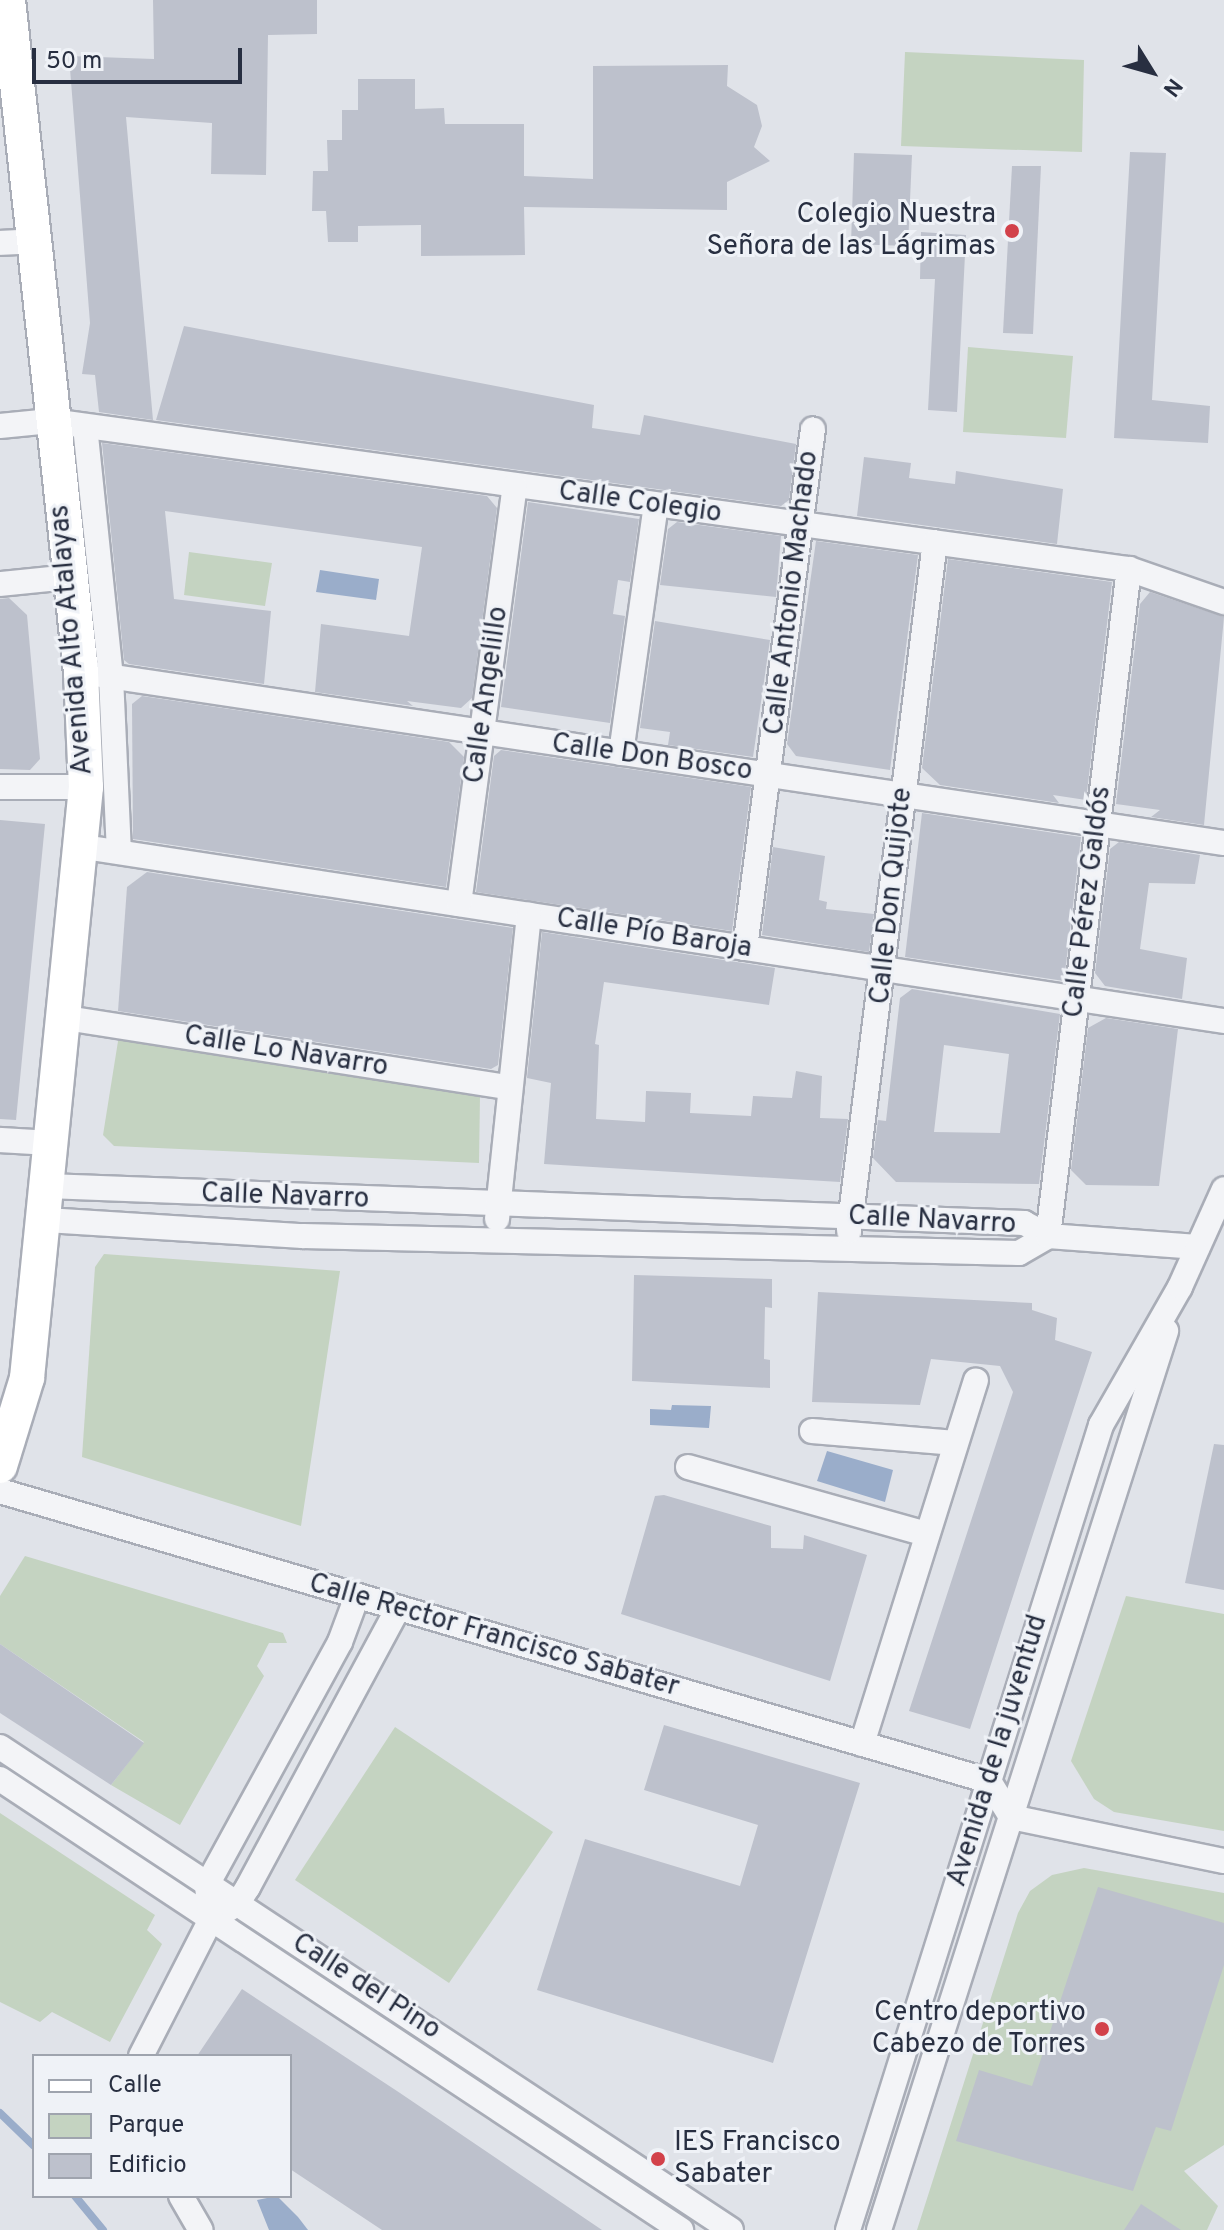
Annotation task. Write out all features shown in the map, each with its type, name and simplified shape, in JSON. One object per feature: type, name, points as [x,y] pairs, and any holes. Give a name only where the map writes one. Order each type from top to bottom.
[{"type":"main road","name":"Avenida Alto Atalayas","points":[[0,1466],[27,1378],[84,847],[96,675],[69,577],[51,421],[16,242],[6,38],[8,0]]},
{"type":"street","name":"Calle Colegio","points":[[0,426],[51,421],[1129,569],[1224,602]]},
{"type":"street","points":[[85,426],[96,675],[119,852]]},
{"type":"street","name":"Calle Antonio Machado","points":[[745,948],[813,429]]},
{"type":"street","name":"Calle Angelillo","points":[[459,904],[515,487]]},
{"type":"street","points":[[621,753],[656,505]]},
{"type":"street","name":"Calle Don Quijote","points":[[846,1249],[885,970],[935,542]]},
{"type":"street","name":"Calle Pérez Galdós","points":[[1048,1236],[1129,569]]},
{"type":"street","points":[[0,584],[69,577]]},
{"type":"street","name":"Calle Don Bosco","points":[[96,675],[1224,843]]},
{"type":"street","points":[[0,787],[86,787]]},
{"type":"street","name":"Calle Pío Baroja","points":[[84,847],[1224,1021]]},
{"type":"street","points":[[494,1241],[507,1087],[529,915]]},
{"type":"street","name":"Calle Lo Navarro","points":[[66,1018],[507,1087]]},
{"type":"street","points":[[0,1140],[51,1143]]},
{"type":"street","name":"Calle Navarro","points":[[47,1186],[1024,1223],[1048,1236]]},
{"type":"street","name":"Avenida de la juventud","points":[[848,2230],[1101,1425],[1180,1287],[1224,1189]]},
{"type":"street","name":"Calle Navarro","points":[[46,1220],[494,1241],[1019,1253],[1048,1236]]},
{"type":"street","points":[[1048,1236],[1198,1247]]},
{"type":"street","name":"Avenida de la juventud","points":[[879,2230],[1180,1287]]},
{"type":"street","points":[[862,1744],[976,1380]]},
{"type":"street","points":[[812,1431],[956,1443]]},
{"type":"street","points":[[688,1467],[926,1534]]},
{"type":"street","name":"Calle Rector Francisco Sabater","points":[[0,1491],[989,1781]]},
{"type":"street","points":[[1011,1817],[1006,1778],[1057,1564]]},
{"type":"street","points":[[211,1919],[207,1885],[340,1642],[357,1596]]},
{"type":"street","points":[[142,2054],[211,1919],[237,1904],[398,1608]]},
{"type":"street","name":"Calle del Pino","points":[[0,1747],[731,2230]]},
{"type":"street","name":"Calle del Pino","points":[[0,1779],[681,2230]]},
{"type":"street","points":[[989,1781],[1011,1817],[1224,1861]]},
{"type":"street","points":[[931,1963],[972,1883],[985,1843],[1011,1817]]},
{"type":"street","points":[[862,2230],[886,2108]]},
{"type":"street","points":[[182,2198],[201,2230]]},
{"type":"green space","points":[[905,52],[1084,60],[1082,152],[901,146]]},
{"type":"green space","points":[[968,347],[1073,356],[1066,438],[963,432]]},
{"type":"green space","points":[[189,552],[272,563],[265,606],[184,595]]},
{"type":"green space","points":[[119,1035],[480,1096],[479,1163],[114,1146],[103,1135]]},
{"type":"green space","points":[[104,1254],[340,1271],[301,1526],[82,1457],[95,1267]]},
{"type":"green space","points":[[25,1556],[283,1633],[287,1643],[269,1643],[257,1666],[264,1676],[180,1825],[111,1785],[144,1742],[0,1644],[0,1596]]},
{"type":"green space","points":[[1126,1596],[1224,1614],[1224,1831],[1114,1812],[1094,1799],[1071,1761]]},
{"type":"green space","points":[[395,1727],[553,1832],[449,1983],[295,1880]]},
{"type":"green space","points":[[0,1813],[155,1915],[147,1930],[162,1944],[110,2042],[52,2012],[40,2022],[0,2002]]},
{"type":"green space","name":"Centro deportivo Cabezo de Torres","points":[[1084,1868],[1224,1893],[1224,2145],[1184,2171],[1218,2206],[1207,2230],[917,2230],[1018,1913],[1030,1891],[1052,1875]]},
{"type":"water","points":[[320,570],[379,579],[376,600],[316,592]]},
{"type":"water","points":[[672,1405],[711,1406],[709,1428],[650,1425],[650,1409],[671,1410]]},
{"type":"water","points":[[827,1451],[893,1470],[885,1502],[817,1481]]},
{"type":"water","points":[[279,2198],[308,2230],[269,2230],[257,2200]]},
{"type":"building","points":[[153,0],[317,0],[317,34],[268,35],[266,175],[211,174],[212,123],[126,117],[153,420],[99,412],[95,375],[82,374],[90,323],[69,56],[154,59]]},
{"type":"building","points":[[728,65],[727,86],[757,105],[762,126],[754,147],[770,161],[727,182],[727,210],[524,207],[525,255],[421,256],[421,225],[358,226],[358,242],[328,242],[326,211],[312,211],[313,171],[328,171],[327,140],[342,140],[342,110],[358,110],[358,79],[415,79],[415,109],[444,108],[445,124],[524,124],[524,176],[593,179],[593,66]]},
{"type":"building","points":[[1130,152],[1166,153],[1152,400],[1210,406],[1208,443],[1114,438]]},
{"type":"building","points":[[854,153],[912,155],[908,246],[851,244]]},
{"type":"building","points":[[1012,166],[1041,166],[1033,334],[1003,333]]},
{"type":"building","points":[[921,232],[966,235],[957,412],[928,410],[935,279],[920,279]]},
{"type":"building","points":[[184,326],[594,405],[592,428],[640,435],[644,415],[796,444],[789,500],[781,506],[156,420]]},
{"type":"building","points":[[102,443],[487,496],[497,508],[472,698],[461,708],[407,701],[413,706],[315,692],[321,624],[409,636],[422,547],[165,511],[174,599],[271,611],[264,684],[129,664],[124,660]]},
{"type":"building","points":[[864,457],[911,463],[909,478],[955,484],[956,471],[1063,489],[1057,544],[857,516]]},
{"type":"building","points":[[528,502],[639,519],[630,582],[618,580],[613,614],[625,616],[610,723],[501,707]]},
{"type":"building","points":[[677,522],[781,536],[776,597],[660,585],[668,529]]},
{"type":"building","points":[[816,541],[918,555],[890,770],[796,756],[787,744]]},
{"type":"building","points":[[948,559],[1112,582],[1086,800],[1053,795],[1059,803],[940,785],[922,768]]},
{"type":"building","points":[[1150,592],[1224,617],[1204,825],[1151,817],[1160,810],[1116,804],[1140,604]]},
{"type":"building","points":[[9,598],[27,615],[40,759],[30,770],[0,769],[0,599]]},
{"type":"building","points":[[655,621],[770,640],[753,757],[668,745],[670,732],[640,728]]},
{"type":"building","points":[[142,696],[449,742],[464,757],[446,887],[133,839],[132,704]]},
{"type":"building","points":[[501,750],[751,787],[732,931],[476,892],[494,756]]},
{"type":"building","points":[[922,813],[1081,837],[1064,981],[905,957]]},
{"type":"building","points":[[0,820],[45,824],[16,1120],[0,1119]]},
{"type":"building","points":[[1119,842],[1200,855],[1195,884],[1149,883],[1140,949],[1187,958],[1182,999],[1105,986],[1095,973],[1110,849]]},
{"type":"building","points":[[773,847],[825,856],[819,900],[827,902],[826,909],[874,914],[869,952],[762,935]]},
{"type":"building","points":[[147,872],[513,928],[498,1065],[491,1069],[118,1011],[127,887]]},
{"type":"building","points":[[542,932],[775,968],[769,1005],[604,982],[595,1044],[599,1045],[596,1119],[645,1122],[646,1091],[691,1093],[690,1113],[751,1116],[753,1096],[792,1098],[796,1071],[822,1076],[820,1118],[848,1119],[840,1182],[544,1164],[551,1083],[527,1078]]},
{"type":"building","points":[[912,989],[1060,1014],[1039,1184],[896,1182],[873,1158],[878,1120],[886,1121],[900,998]],"holes":[[[944,1045],[1009,1054],[1000,1133],[934,1132]]]},
{"type":"building","points":[[1106,1018],[1178,1029],[1159,1186],[1086,1185],[1071,1170],[1088,1028]]},
{"type":"building","points":[[634,1275],[772,1279],[772,1308],[765,1307],[764,1359],[770,1360],[770,1388],[632,1381]]},
{"type":"building","points":[[818,1292],[1032,1303],[1032,1310],[1057,1318],[1055,1340],[1092,1352],[970,1729],[909,1711],[1013,1392],[1000,1366],[931,1359],[920,1405],[812,1402]]},
{"type":"building","points":[[1214,1444],[1224,1445],[1224,1590],[1185,1583]]},
{"type":"building","points":[[664,1495],[771,1526],[771,1548],[803,1549],[804,1535],[867,1555],[830,1681],[621,1614],[655,1496]]},
{"type":"building","points":[[0,1644],[144,1743],[111,1785],[0,1713]]},
{"type":"building","points":[[664,1725],[860,1783],[773,2063],[537,1990],[585,1839],[740,1886],[758,1825],[644,1790]]},
{"type":"building","points":[[1098,1887],[1224,1923],[1224,1965],[1171,2131],[1156,2127],[1133,2191],[956,2141],[979,2070],[1032,2086]]},
{"type":"building","points":[[242,1989],[602,2230],[382,2230],[292,2170],[292,2054],[198,2054]]},
{"type":"building","points":[[1141,2204],[1181,2230],[1124,2230]]},
{"type":"waterway","points":[[0,2113],[32,2144]]},
{"type":"waterway","points":[[77,2198],[103,2230]]},
{"type":"place","name":"Colegio Nuestra Señora de las Lágrimas","points":[[1012,231]]},
{"type":"place","name":"Centro deportivo Cabezo de Torres","points":[[1102,2029]]},
{"type":"place","name":"IES Francisco Sabater","points":[[658,2159]]}]
